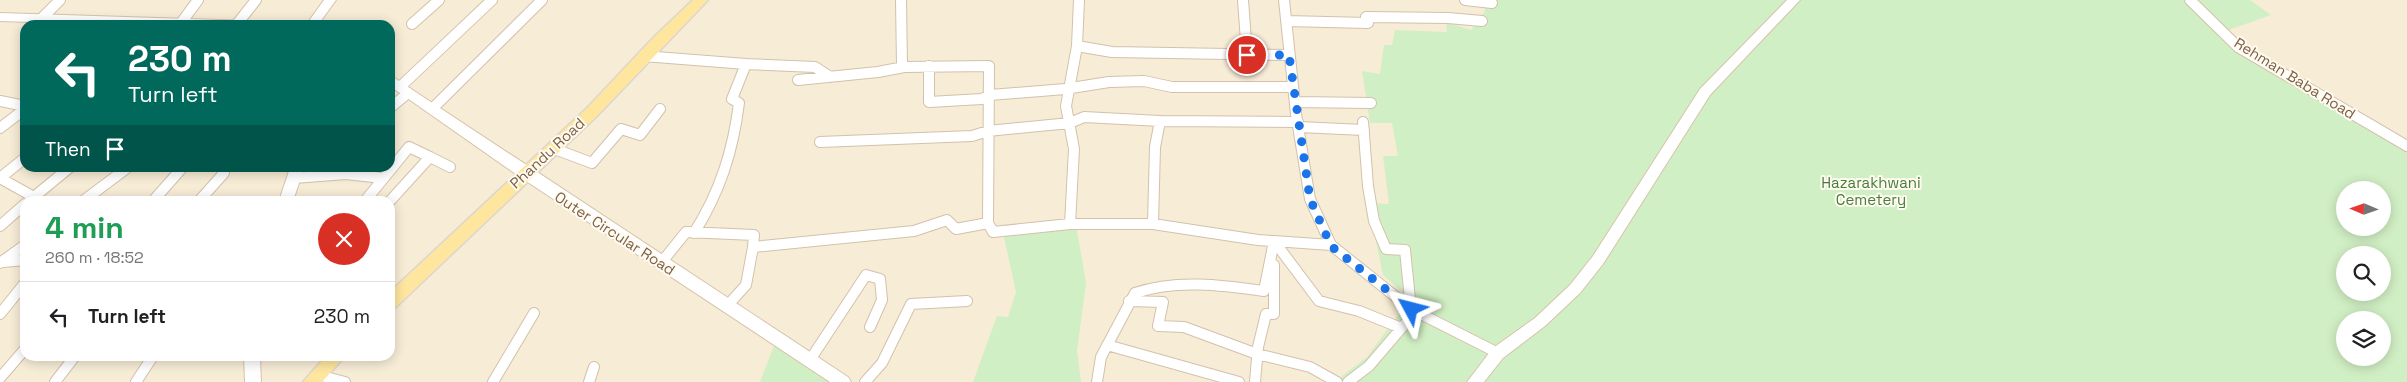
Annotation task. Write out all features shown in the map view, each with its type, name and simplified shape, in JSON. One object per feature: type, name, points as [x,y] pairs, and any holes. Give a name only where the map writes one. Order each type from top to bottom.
[{"type":"main road","points":[[316,20],[330,0]]},
{"type":"main road","name":"Phandu Road","points":[[395,297],[592,112],[677,21],[701,0]]},
{"type":"main road","points":[[1475,382],[1498,353],[1540,322],[1574,290],[1598,260],[1705,92],[1794,0]]},
{"type":"main road","points":[[0,17],[77,20]]},
{"type":"main road","name":"Outer Circular Road","points":[[399,87],[525,174],[843,382]]},
{"type":"main road","points":[[288,196],[296,173]]},
{"type":"main road","points":[[252,361],[252,382]]},
{"type":"main road","points":[[314,379],[332,361]]},
{"type":"street","points":[[42,19],[60,0]]},
{"type":"street","points":[[183,20],[198,0]]},
{"type":"street","points":[[240,20],[256,0]]},
{"type":"street","points":[[412,24],[439,0]]},
{"type":"street","points":[[399,87],[492,0]]},
{"type":"street","points":[[432,109],[542,0]]},
{"type":"street","points":[[897,0],[903,0],[902,65],[904,66]]},
{"type":"street","points":[[1070,224],[1074,149],[1066,106],[1077,46],[1079,0]]},
{"type":"street","points":[[1243,0],[1247,55]]},
{"type":"street","points":[[1284,0],[1293,87],[1310,199],[1331,246],[1414,310],[1498,353]]},
{"type":"street","points":[[1465,0],[1492,3]]},
{"type":"street","name":"Rehman Baba Road","points":[[2190,0],[2238,47],[2407,146]]},
{"type":"street","points":[[1286,21],[1368,23],[1366,17],[1448,18],[1482,21]]},
{"type":"street","points":[[1077,46],[1112,52],[1289,55]]},
{"type":"street","points":[[643,56],[680,61],[705,60],[816,67],[830,77]]},
{"type":"street","points":[[694,233],[712,206],[733,150],[739,103],[732,99],[746,64]]},
{"type":"street","points":[[798,80],[878,72],[904,66],[989,66],[988,223],[993,232],[1070,224],[1153,224],[1274,241],[1331,246]]},
{"type":"street","points":[[928,66],[929,102],[982,100],[990,95],[1068,89],[1108,82],[1144,81],[1172,87],[1293,87]]},
{"type":"street","points":[[0,101],[20,106]]},
{"type":"street","points":[[1295,102],[1371,103]]},
{"type":"street","points":[[552,148],[592,163],[621,128],[640,134],[660,109]]},
{"type":"street","points":[[0,128],[20,111]]},
{"type":"street","points":[[820,142],[972,136],[988,131],[1070,123],[1084,117],[1160,121],[1364,126],[1374,221],[1386,249],[1405,250],[1414,310],[1369,366],[1348,382]]},
{"type":"street","points":[[1153,224],[1155,147],[1160,121]]},
{"type":"street","points":[[395,164],[409,147],[450,167]]},
{"type":"street","points":[[395,196],[430,157]]},
{"type":"street","points":[[20,162],[0,178],[29,196]]},
{"type":"street","points":[[39,196],[65,172]]},
{"type":"street","points":[[90,196],[122,172]]},
{"type":"street","points":[[157,196],[178,172]]},
{"type":"street","points":[[296,173],[322,172]]},
{"type":"street","points":[[352,172],[383,178]]},
{"type":"street","points":[[369,196],[388,172]]},
{"type":"street","points":[[204,196],[224,173]]},
{"type":"street","points":[[0,226],[20,208]]},
{"type":"street","points":[[753,248],[914,231],[947,220],[956,229],[988,223]]},
{"type":"street","points":[[661,262],[686,232],[754,235],[746,285],[727,306]]},
{"type":"street","points":[[1097,382],[1101,357],[1135,293],[1144,289],[1169,287],[1228,286],[1264,291],[1274,241]]},
{"type":"street","points":[[1274,241],[1319,301],[1359,311],[1401,328]]},
{"type":"street","points":[[1254,382],[1257,354],[1266,314],[1274,314],[1274,241]]},
{"type":"street","points":[[1,263],[20,249]]},
{"type":"street","points":[[1,263],[20,261]]},
{"type":"street","points":[[810,360],[866,275],[880,279],[882,300],[870,327]]},
{"type":"street","points":[[0,314],[20,289]]},
{"type":"street","points":[[865,382],[882,363],[911,304],[967,302]]},
{"type":"street","points":[[1129,302],[1163,302],[1158,326],[1184,328],[1257,354],[1310,367],[1337,382]]},
{"type":"street","points":[[493,382],[534,313]]},
{"type":"street","points":[[1107,345],[1220,380],[1239,382]]},
{"type":"street","points":[[0,378],[20,355]]},
{"type":"street","points":[[55,382],[71,361]]},
{"type":"street","points":[[136,382],[151,361]]},
{"type":"street","points":[[589,382],[594,368]]},
{"type":"street","points":[[314,379],[345,382]]},
{"type":"shaded area","points":[[0,0],[2407,0],[2407,382],[0,382]]},
{"type":"green space","name":"Hazarakhwani Cemetery","points":[[1485,0],[2250,0],[2271,15],[2223,32],[2407,146],[2407,382],[1334,382],[1367,357],[1410,299],[1383,275],[1368,203],[1389,204],[1383,156],[1398,156],[1392,123],[1370,123],[1362,71],[1380,74],[1384,45],[1392,45],[1395,30],[1447,32],[1446,22],[1471,30],[1485,11]]},
{"type":"green space","points":[[1075,219],[1086,283],[1077,351],[1081,382],[973,382],[997,316],[1008,317],[1016,292],[1002,228]]},
{"type":"green space","points":[[777,338],[843,382],[760,382]]},
{"type":"route","points":[[1247,55],[1289,55],[1296,114],[1310,199],[1331,246],[1411,309]]}]
